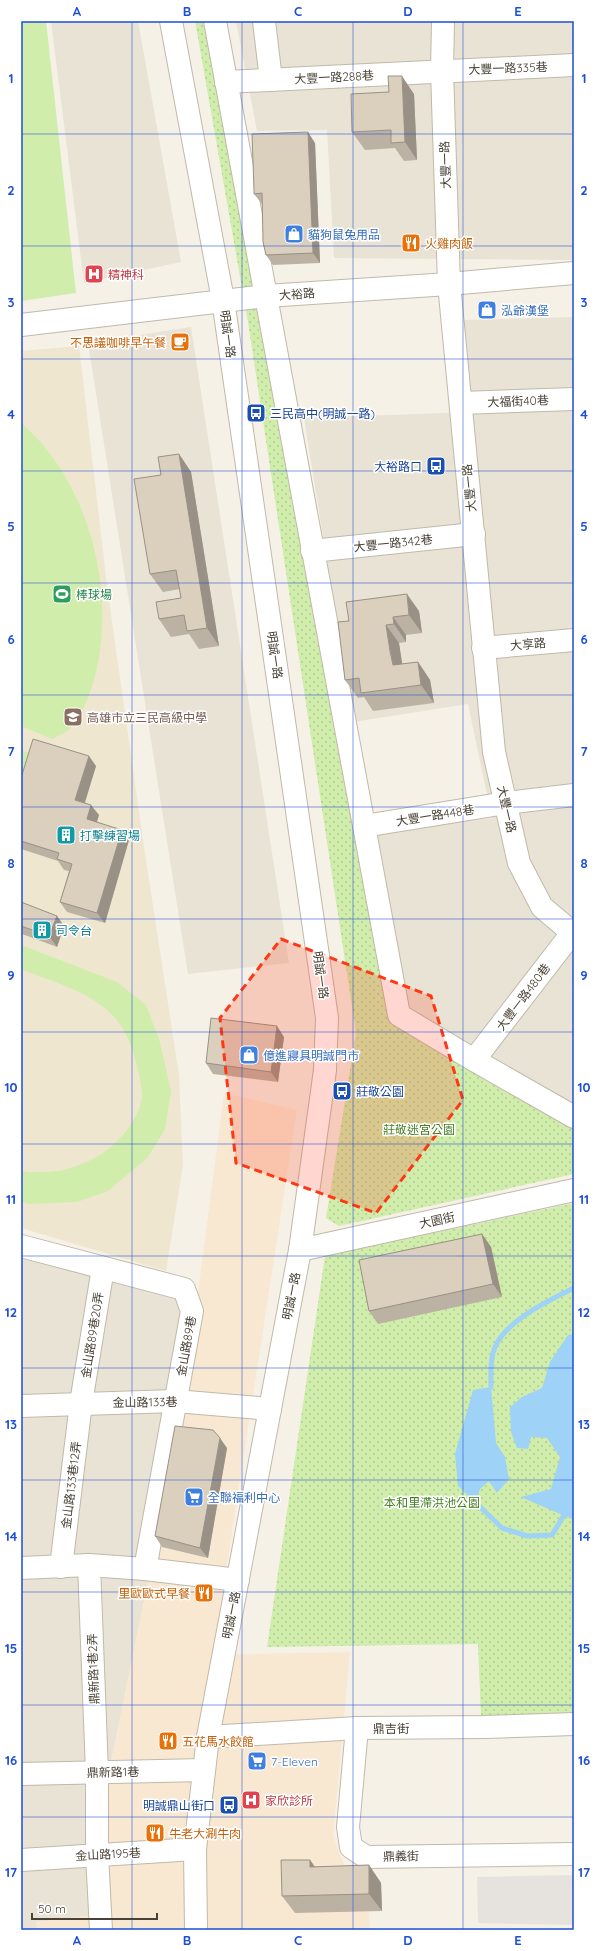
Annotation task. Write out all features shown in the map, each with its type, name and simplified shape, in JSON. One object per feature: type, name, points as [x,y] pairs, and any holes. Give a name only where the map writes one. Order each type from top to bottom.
[{"type":"street","name":"明誠一路","points":[[171,21],[223,300],[327,1018],[325,1070],[300,1250],[208,1738],[195,1849],[196,1930]]},
{"type":"street","points":[[215,21],[399,1014],[474,1060],[574,1117]]},
{"type":"street","points":[[264,21],[271,80]]},
{"type":"street","name":"大豐一路","points":[[443,21],[442,70],[449,284],[494,752],[519,863],[542,907],[573,933]]},
{"type":"street","name":"大豐一路335巷","points":[[442,70],[574,65]]},
{"type":"street","name":"大豐一路288巷","points":[[226,82],[442,70]]},
{"type":"street","name":"大裕路","points":[[21,325],[223,300],[449,284],[574,273]]},
{"type":"street","name":"大福街40巷","points":[[461,403],[574,399]]},
{"type":"street","name":"大豐一路342巷","points":[[312,551],[474,534]]},
{"type":"street","name":"大享路","points":[[483,648],[574,640]]},
{"type":"street","name":"大豐一路448巷","points":[[364,826],[506,803],[574,795]]},
{"type":"street","name":"大豐一路480巷","points":[[474,1060],[573,933]]},
{"type":"street","name":"大園街","points":[[300,1250],[574,1190]]},
{"type":"street","name":"金山路89巷","points":[[21,1246],[184,1289],[192,1311],[145,1569]]},
{"type":"street","name":"金山路89巷20弄","points":[[81,1403],[103,1268]]},
{"type":"street","name":"金山路133巷","points":[[21,1406],[175,1401],[270,1409]]},
{"type":"street","name":"金山路133巷12弄","points":[[61,1566],[81,1403]]},
{"type":"street","points":[[21,1568],[89,1565],[145,1569],[238,1580]]},
{"type":"street","name":"鼎新路1巷2弄","points":[[89,1565],[97,1772],[97,1855],[101,1930]]},
{"type":"street","name":"鼎吉街","points":[[208,1738],[356,1728],[484,1727],[574,1724]]},
{"type":"street","name":"鼎義街","points":[[356,1728],[348,1827],[351,1847],[366,1856],[574,1854]]},
{"type":"street","name":"鼎新路1巷","points":[[21,1774],[204,1770]]},
{"type":"street","name":"金山路195巷","points":[[21,1860],[195,1849]]},
{"type":"highlighted area","points":[[281,939],[431,996],[463,1100],[376,1213],[236,1163],[220,1018]]},
{"type":"shaded area","points":[[51,21],[138,21],[181,262],[84,283]]},
{"type":"shaded area","points":[[236,21],[574,21],[574,260],[334,258],[327,130],[257,131]]},
{"type":"shaded area","points":[[574,317],[574,1106],[410,1010],[376,832],[492,818],[468,704],[353,722],[304,418],[471,412],[463,320]]},
{"type":"shaded area","points":[[191,327],[289,963],[188,974],[88,343]]},
{"type":"shaded area","name":"高雄市立三民高級中學","points":[[79,346],[107,586],[144,847],[179,1075],[183,1165],[166,1271],[21,1228],[21,351]]},
{"type":"shaded area","points":[[224,1093],[297,1110],[213,1655],[350,1652],[333,1836],[348,1875],[366,1877],[370,1930],[37,1930],[36,1922],[112,1913],[107,1782],[182,1416]]},
{"type":"shaded area","points":[[21,1254],[197,1303],[182,1416],[107,1782],[112,1913],[37,1922],[37,1930],[21,1930]]},
{"type":"shaded area","points":[[574,1875],[574,1925],[478,1923],[477,1877]]},
{"type":"green space","points":[[21,21],[46,21],[76,293],[21,301]]},
{"type":"green space","name":"莊敬迷宮公園","points":[[195,21],[208,21],[262,327],[389,1021],[571,1128],[574,1128],[574,1174],[339,1226],[326,1218],[356,1033],[248,322]]},
{"type":"green space","name":"棒球場","points":[[21,423],[45,447],[64,475],[80,506],[92,539],[99,574],[102,609],[101,643],[95,676],[85,705],[73,724],[62,734],[52,739],[21,726]]},
{"type":"green space","points":[[21,750],[35,755],[21,792]]},
{"type":"green space","points":[[21,945],[117,982],[146,1005],[159,1039],[171,1091],[165,1129],[148,1157],[108,1191],[77,1202],[28,1204],[21,1201],[21,1170],[30,1172],[55,1171],[72,1168],[103,1153],[128,1129],[136,1115],[142,1099],[139,1074],[130,1044],[115,1018],[89,997],[21,969]]},
{"type":"green space","name":"本和里滯洪池公園","points":[[574,1203],[574,1713],[481,1717],[478,1644],[267,1647],[325,1256]]},
{"type":"water","points":[[574,1334],[574,1520],[521,1497],[551,1489],[560,1457],[547,1438],[531,1437],[528,1449],[517,1448],[511,1432],[510,1407],[522,1397],[542,1388],[550,1362],[568,1335]]},
{"type":"water","points":[[491,1387],[496,1443],[505,1457],[509,1479],[497,1493],[489,1481],[480,1489],[475,1502],[458,1486],[455,1454],[473,1390]]},
{"type":"building","points":[[388,76],[402,76],[405,142],[391,143],[391,130],[352,132],[351,94],[389,92]]},
{"type":"building","name":"貓狗鼠兔用品","points":[[308,132],[313,253],[266,255],[263,242],[262,193],[254,194],[252,134]]},
{"type":"building","points":[[179,454],[207,628],[187,631],[184,615],[159,619],[156,602],[181,598],[176,570],[150,574],[134,479],[161,475],[158,457]]},
{"type":"building","points":[[407,594],[409,615],[393,617],[394,624],[386,625],[390,651],[393,665],[418,662],[421,685],[361,693],[359,678],[345,680],[338,622],[349,621],[346,602]]},
{"type":"building","name":"打擊練習場","points":[[33,739],[89,756],[75,800],[91,805],[87,819],[122,830],[97,913],[60,902],[72,864],[57,859],[59,853],[21,841],[21,778]]},
{"type":"building","points":[[21,902],[57,916],[49,936],[21,926]]},
{"type":"building","name":"億進寢具明誠門市","points":[[211,1018],[277,1026],[271,1072],[206,1063]]},
{"type":"building","points":[[482,1234],[493,1284],[369,1311],[359,1260]]},
{"type":"building","name":"全聯福利中心","points":[[175,1426],[213,1430],[220,1438],[200,1548],[155,1536]]},
{"type":"building","points":[[281,1860],[310,1860],[310,1867],[369,1865],[369,1894],[282,1896]]},
{"type":"waterway","points":[[491,1387],[491,1366],[493,1353],[497,1342],[505,1332],[526,1314],[551,1299],[574,1288]]},
{"type":"waterway","points":[[475,1502],[502,1528],[527,1536],[552,1535],[564,1515]]},
{"type":"place","name":"貓狗鼠兔用品","points":[[294,234]]},
{"type":"place","name":"火雞肉飯","points":[[411,243]]},
{"type":"place","name":"精神科","points":[[94,274]]},
{"type":"place","name":"泓爺漢堡","points":[[487,310]]},
{"type":"place","name":"不思議咖啡早午餐","points":[[180,342]]},
{"type":"place","name":"三民高中(明誠一路)","points":[[256,413]]},
{"type":"place","name":"大裕路口","points":[[436,466]]},
{"type":"place","name":"棒球場","points":[[62,594]]},
{"type":"place","name":"高雄市立三民高級中學","points":[[73,717]]},
{"type":"place","name":"打擊練習場","points":[[66,835]]},
{"type":"place","name":"司令台","points":[[42,930]]},
{"type":"place","name":"億進寢具明誠門市","points":[[249,1055]]},
{"type":"place","name":"莊敬公園","points":[[342,1091]]},
{"type":"place","name":"全聯福利中心","points":[[194,1497]]},
{"type":"place","name":"里歐歐式早餐","points":[[204,1593]]},
{"type":"place","name":"五花馬水餃館","points":[[168,1741]]},
{"type":"place","name":"7-Eleven","points":[[257,1761]]},
{"type":"place","name":"家欣診所","points":[[251,1800]]},
{"type":"place","name":"明誠鼎山街口","points":[[229,1805]]},
{"type":"place","name":"牛老大涮牛肉","points":[[155,1833]]}]
